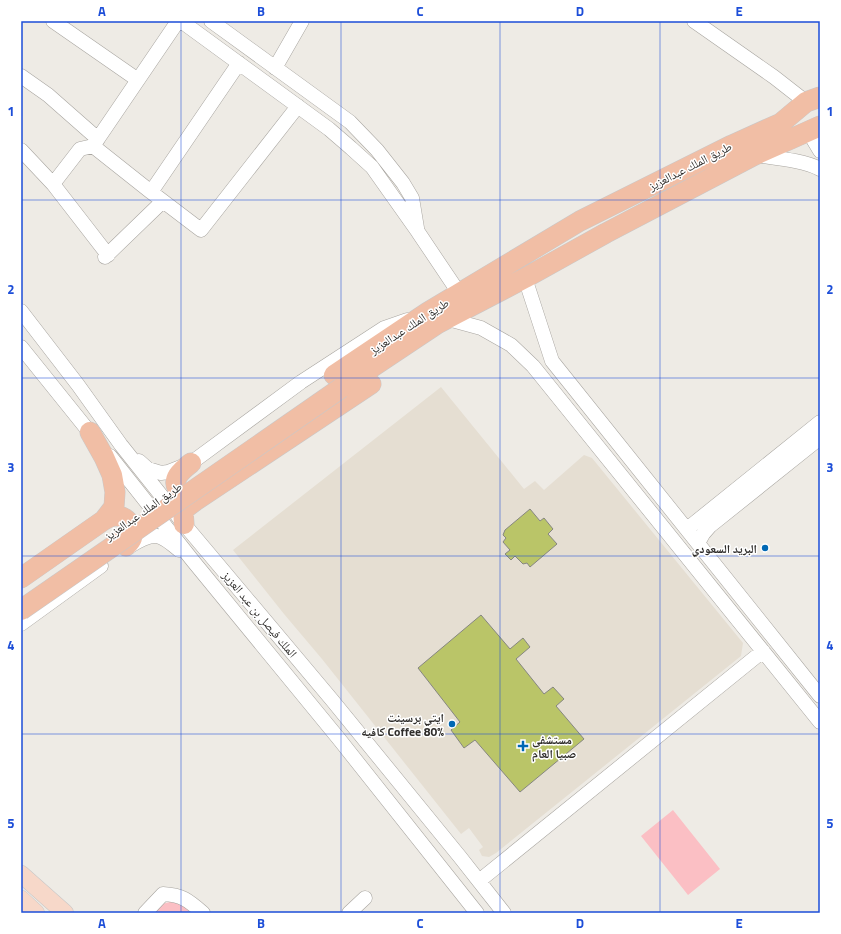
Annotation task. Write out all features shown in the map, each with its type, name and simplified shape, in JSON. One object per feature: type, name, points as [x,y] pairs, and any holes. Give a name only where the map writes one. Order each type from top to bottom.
[{"type":"highway","name":"طريق الملك عبدالعزيز","points":[[438,319],[459,293],[580,221],[732,145],[782,123],[813,100]]},
{"type":"highway","name":"طريق الملك عبدالعزيز","points":[[21,594],[338,382],[438,319],[525,278],[606,233],[755,155],[816,132]]},
{"type":"highway","points":[[184,524],[183,510],[418,352],[438,319]]},
{"type":"highway","name":"طريق الملك عبدالعزيز","points":[[21,610],[338,382]]},
{"type":"highway","points":[[90,432],[112,475],[115,492],[114,507],[104,520]]},
{"type":"highway","points":[[190,463],[180,472],[176,481],[180,492],[191,497],[208,492]]},
{"type":"highway","points":[[21,578],[111,516],[125,518],[132,528],[132,538],[122,551]]},
{"type":"main road","points":[[21,874],[65,913]]},
{"type":"main road","points":[[21,899],[36,913]]},
{"type":"street","points":[[53,21],[138,80]]},
{"type":"street","points":[[53,184],[80,148],[96,143],[180,21],[329,129],[372,167],[459,293]]},
{"type":"street","points":[[211,21],[350,122],[376,150],[403,183],[412,198],[418,232]]},
{"type":"street","points":[[275,68],[302,21]]},
{"type":"street","points":[[694,21],[774,77],[813,100]]},
{"type":"street","points":[[151,192],[239,63]]},
{"type":"street","points":[[21,76],[48,95],[96,143],[151,192],[201,230],[298,106]]},
{"type":"street","points":[[816,132],[820,152]]},
{"type":"street","points":[[21,150],[53,184],[107,256],[163,201]]},
{"type":"street","points":[[755,155],[797,161],[820,169]]},
{"type":"street","points":[[525,278],[552,361],[820,696]]},
{"type":"street","name":"الملك فيصل بن عبد العزيز","points":[[21,311],[78,385],[121,445],[184,524],[332,700],[504,913]]},
{"type":"street","points":[[121,445],[148,469],[161,474],[168,472],[190,463],[302,382],[384,328],[438,319],[482,328],[511,345],[533,366],[820,722]]},
{"type":"street","name":"الملك فيصل بن عبد العزيز","points":[[21,348],[334,733],[477,913]]},
{"type":"street","points":[[687,529],[820,422]]},
{"type":"street","points":[[698,543],[710,526],[820,439]]},
{"type":"street","points":[[21,624],[122,551],[144,538],[157,536],[169,542],[193,561]]},
{"type":"street","points":[[479,881],[763,651]]},
{"type":"street","points":[[145,913],[163,894],[183,898],[203,913]]},
{"type":"street","points":[[349,913],[365,898]]},
{"type":"shaded area","points":[[441,387],[524,489],[535,481],[544,490],[584,455],[592,458],[743,643],[741,656],[496,853],[489,857],[482,856],[479,850],[483,847],[469,828],[461,834],[233,550]]},
{"type":"shaded area","points":[[673,810],[720,869],[688,895],[641,836]]},
{"type":"shaded area","points":[[170,902],[184,906],[190,911],[189,913],[154,913],[162,904]]},
{"type":"building","points":[[530,509],[540,521],[544,518],[553,529],[548,534],[557,544],[530,567],[527,563],[523,564],[515,556],[511,560],[505,554],[510,550],[503,542],[506,538],[503,535],[505,530]]},
{"type":"building","points":[[481,615],[510,649],[523,638],[530,647],[516,659],[544,694],[553,687],[564,699],[556,706],[584,739],[520,792],[475,740],[464,748],[451,730],[460,722],[418,668]]},
{"type":"place","name":"البريد السعودي","points":[[765,548]]},
{"type":"place","name":"ايتي برسينت كافيه Coffee 80%","points":[[452,724]]},
{"type":"place","name":"مستشفى صبيا العام","points":[[523,746]]}]
